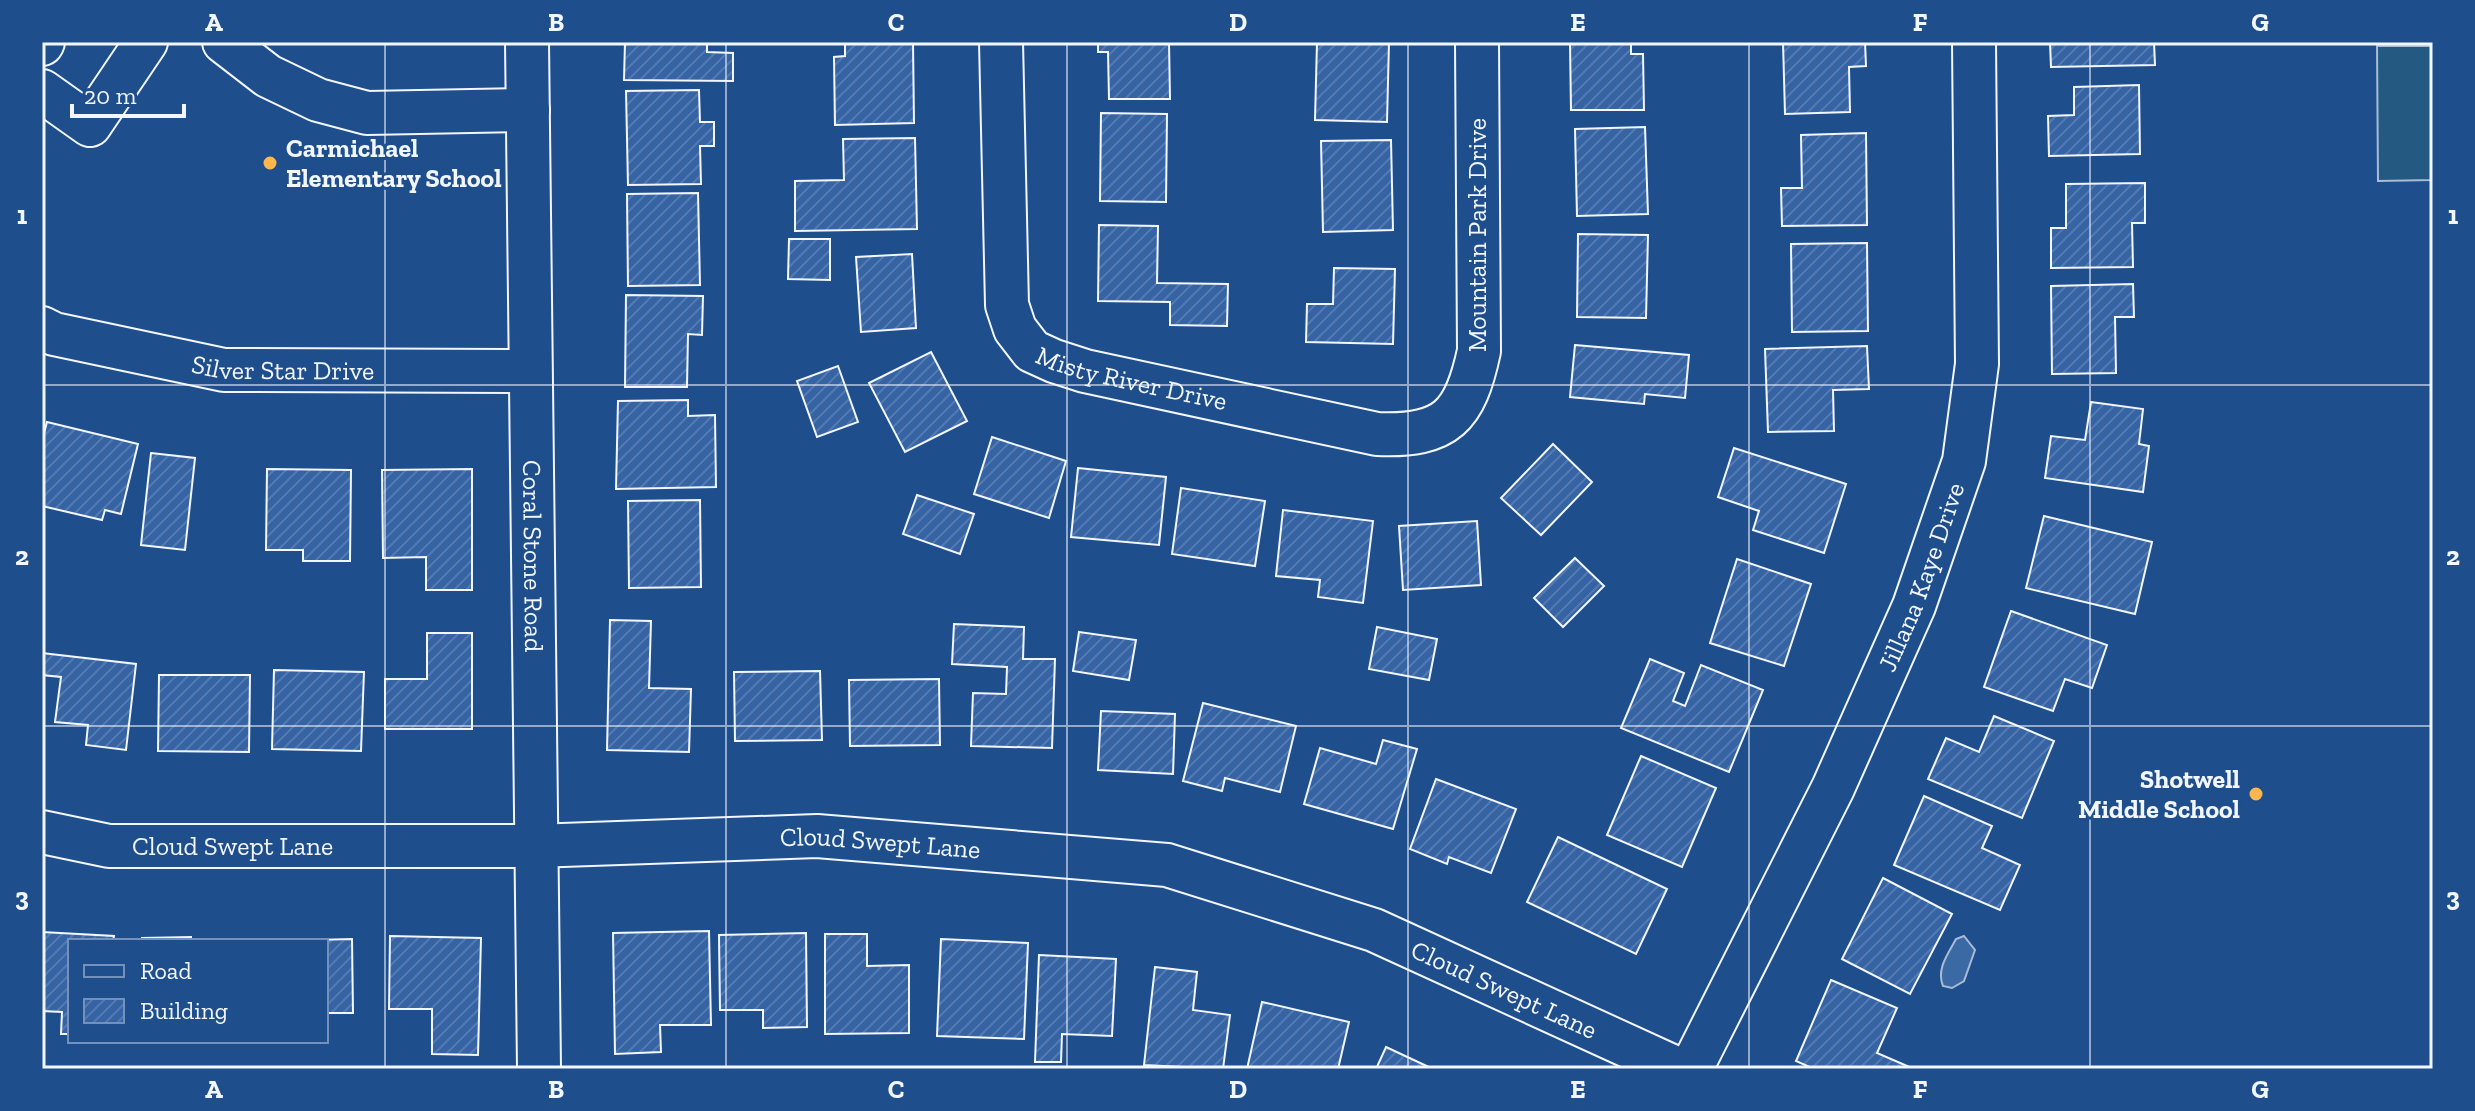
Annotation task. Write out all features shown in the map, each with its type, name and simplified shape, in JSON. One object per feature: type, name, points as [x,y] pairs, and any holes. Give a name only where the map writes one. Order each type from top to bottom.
[{"type":"street","points":[[42,91],[90,125],[146,42]]},
{"type":"street","points":[[224,42],[268,76],[318,100],[367,113],[528,110]]},
{"type":"street","name":"Coral Stone Road","points":[[527,42],[539,1069]]},
{"type":"street","name":"Misty River Drive","points":[[1001,42],[1007,305],[1015,329],[1032,351],[1085,371],[1377,434],[1407,436],[1449,421]]},
{"type":"street","name":"Mountain Park Drive","points":[[1449,421],[1470,391],[1479,351],[1477,42]]},
{"type":"street","name":"Jillana Kaye Drive","points":[[1691,1069],[1833,788],[1914,606],[1964,461],[1978,352],[1974,42]]},
{"type":"street","name":"Silver Star Drive","points":[[42,328],[54,334],[224,370],[529,371]]},
{"type":"street","name":"Cloud Swept Lane","points":[[42,832],[109,846],[534,846],[817,836],[1167,865],[1374,930],[1678,1069]]},
{"type":"shaded area","points":[[2377,46],[2433,46],[2433,180],[2378,181]]},
{"type":"shaded area","points":[[1964,936],[1975,950],[1964,981],[1952,988],[1943,986],[1941,974],[1944,962],[1956,939]]},
{"type":"building","points":[[625,42],[707,42],[707,52],[733,53],[733,81],[624,80]]},
{"type":"building","points":[[845,42],[913,42],[914,123],[835,125],[834,57],[845,56]]},
{"type":"building","points":[[1098,42],[1169,42],[1170,99],[1109,99],[1108,52],[1098,52]]},
{"type":"building","points":[[1317,42],[1389,42],[1387,122],[1315,120]]},
{"type":"building","points":[[1570,42],[1631,42],[1631,54],[1643,54],[1644,110],[1571,110]]},
{"type":"building","points":[[1783,42],[1865,42],[1866,66],[1849,67],[1850,112],[1785,114]]},
{"type":"building","points":[[2050,42],[2154,42],[2155,65],[2051,67]]},
{"type":"building","points":[[2139,85],[2140,154],[2049,156],[2048,116],[2074,115],[2074,87]]},
{"type":"building","points":[[699,90],[700,122],[714,122],[714,146],[700,146],[701,184],[628,185],[626,91]]},
{"type":"building","points":[[1101,113],[1167,114],[1166,202],[1100,201]]},
{"type":"building","points":[[1645,127],[1648,214],[1577,216],[1575,129]]},
{"type":"building","points":[[1866,133],[1867,225],[1782,226],[1781,188],[1802,188],[1801,135]]},
{"type":"building","points":[[915,138],[917,229],[795,231],[795,181],[844,180],[843,139]]},
{"type":"building","points":[[1391,140],[1393,230],[1323,232],[1321,141]]},
{"type":"building","points":[[2145,183],[2145,223],[2132,223],[2133,267],[2051,268],[2051,228],[2066,228],[2066,184]]},
{"type":"building","points":[[698,193],[700,285],[628,286],[627,194]]},
{"type":"building","points":[[1099,225],[1158,226],[1157,283],[1228,284],[1227,326],[1170,325],[1170,302],[1098,301]]},
{"type":"building","points":[[1578,234],[1648,235],[1646,318],[1577,317]]},
{"type":"building","points":[[789,239],[830,239],[830,280],[788,279]]},
{"type":"building","points":[[1867,243],[1868,331],[1792,332],[1791,244]]},
{"type":"building","points":[[912,254],[916,328],[861,332],[856,257]]},
{"type":"building","points":[[1334,268],[1395,269],[1393,344],[1306,342],[1307,304],[1333,304]]},
{"type":"building","points":[[2133,284],[2134,317],[2115,317],[2116,373],[2052,374],[2051,286]]},
{"type":"building","points":[[626,295],[703,296],[702,335],[688,334],[687,387],[625,387]]},
{"type":"building","points":[[1575,345],[1689,355],[1685,398],[1645,394],[1644,404],[1570,397]]},
{"type":"building","points":[[1867,346],[1869,389],[1833,390],[1834,431],[1768,432],[1765,349]]},
{"type":"building","points":[[931,352],[967,421],[905,452],[869,383]]},
{"type":"building","points":[[838,366],[858,422],[817,437],[797,381]]},
{"type":"building","points":[[688,400],[688,416],[715,415],[716,487],[616,489],[618,401]]},
{"type":"building","points":[[2091,402],[2143,409],[2139,444],[2149,446],[2143,492],[2045,478],[2051,436],[2085,440]]},
{"type":"building","points":[[47,422],[138,444],[121,514],[105,510],[102,520],[42,506],[42,441]]},
{"type":"building","points":[[992,437],[1066,461],[1049,518],[974,494]]},
{"type":"building","points":[[1553,444],[1592,482],[1541,535],[1501,498]]},
{"type":"building","points":[[1734,448],[1846,484],[1824,553],[1753,530],[1759,511],[1718,497]]},
{"type":"building","points":[[151,453],[195,458],[185,550],[141,545]]},
{"type":"building","points":[[1078,468],[1166,477],[1159,545],[1071,537]]},
{"type":"building","points":[[267,469],[351,470],[350,561],[303,561],[303,550],[266,550]]},
{"type":"building","points":[[472,469],[472,590],[426,590],[426,557],[383,558],[382,470]]},
{"type":"building","points":[[1181,488],[1265,501],[1255,566],[1172,554]]},
{"type":"building","points":[[917,495],[974,514],[960,554],[903,534]]},
{"type":"building","points":[[700,500],[701,587],[629,588],[628,501]]},
{"type":"building","points":[[1283,510],[1373,521],[1363,603],[1318,597],[1320,580],[1276,576]]},
{"type":"building","points":[[2044,516],[2152,542],[2135,614],[2026,588]]},
{"type":"building","points":[[1477,521],[1481,585],[1403,590],[1399,526]]},
{"type":"building","points":[[1575,558],[1604,586],[1563,627],[1534,598]]},
{"type":"building","points":[[1737,559],[1811,584],[1784,666],[1710,643]]},
{"type":"building","points":[[2011,611],[2107,645],[2092,688],[2065,679],[2053,711],[1984,687]]},
{"type":"building","points":[[610,620],[651,621],[649,688],[691,689],[689,752],[607,750]]},
{"type":"building","points":[[954,624],[1024,627],[1023,659],[1055,659],[1052,748],[971,746],[973,693],[1006,694],[1007,667],[952,664]]},
{"type":"building","points":[[1377,627],[1437,639],[1429,680],[1369,669]]},
{"type":"building","points":[[1079,632],[1136,640],[1129,680],[1073,671]]},
{"type":"building","points":[[427,633],[472,633],[472,729],[385,729],[385,679],[427,679]]},
{"type":"building","points":[[42,653],[136,664],[126,750],[86,745],[88,725],[55,722],[61,677],[42,675]]},
{"type":"building","points":[[1650,659],[1684,673],[1673,701],[1685,706],[1701,665],[1763,690],[1729,772],[1621,728]]},
{"type":"building","points":[[274,670],[364,672],[361,751],[272,749]]},
{"type":"building","points":[[820,671],[822,740],[735,741],[734,672]]},
{"type":"building","points":[[159,675],[250,675],[249,752],[158,751]]},
{"type":"building","points":[[939,679],[940,745],[850,746],[849,680]]},
{"type":"building","points":[[1203,703],[1296,726],[1280,792],[1225,778],[1222,791],[1183,781]]},
{"type":"building","points":[[1101,711],[1175,714],[1173,774],[1098,770]]},
{"type":"building","points":[[1994,716],[2054,741],[2022,818],[1928,779],[1946,738],[1979,752]]},
{"type":"building","points":[[1383,740],[1417,749],[1393,829],[1304,804],[1320,748],[1376,764]]},
{"type":"building","points":[[1641,756],[1716,788],[1682,867],[1607,835]]},
{"type":"building","points":[[1436,779],[1516,809],[1491,873],[1449,857],[1447,864],[1410,849]]},
{"type":"building","points":[[1924,796],[1992,826],[1982,848],[2020,865],[2000,910],[1894,865]]},
{"type":"building","points":[[1558,837],[1667,889],[1636,954],[1527,902]]},
{"type":"building","points":[[1883,878],[1952,914],[1910,994],[1842,959]]},
{"type":"building","points":[[709,931],[711,1025],[660,1025],[661,1052],[615,1054],[613,933]]},
{"type":"building","points":[[42,932],[114,936],[113,939],[68,939],[68,1034],[61,1034],[62,1012],[42,1011]]},
{"type":"building","points":[[806,933],[807,1027],[763,1028],[763,1010],[720,1010],[719,935]]},
{"type":"building","points":[[825,934],[867,934],[867,966],[909,965],[909,1033],[825,1034]]},
{"type":"building","points":[[390,936],[481,938],[478,1055],[432,1054],[432,1009],[389,1009]]},
{"type":"building","points":[[191,937],[191,939],[142,939]]},
{"type":"building","points":[[352,939],[353,1013],[328,1013],[328,940]]},
{"type":"building","points":[[941,939],[1028,943],[1024,1039],[937,1036]]},
{"type":"building","points":[[1039,955],[1116,959],[1112,1036],[1062,1034],[1061,1062],[1035,1062]]},
{"type":"building","points":[[1155,967],[1197,972],[1193,1010],[1230,1015],[1223,1069],[1144,1065]]},
{"type":"building","points":[[1831,980],[1897,1008],[1877,1053],[1914,1069],[1814,1069],[1796,1061]]},
{"type":"building","points":[[1262,1002],[1349,1022],[1338,1069],[1247,1069]]},
{"type":"building","points":[[1386,1047],[1433,1069],[1376,1069]]},
{"type":"place","name":"Carmichael Elementary School","points":[[270,163]]},
{"type":"place","name":"Shotwell Middle School","points":[[2256,794]]}]
